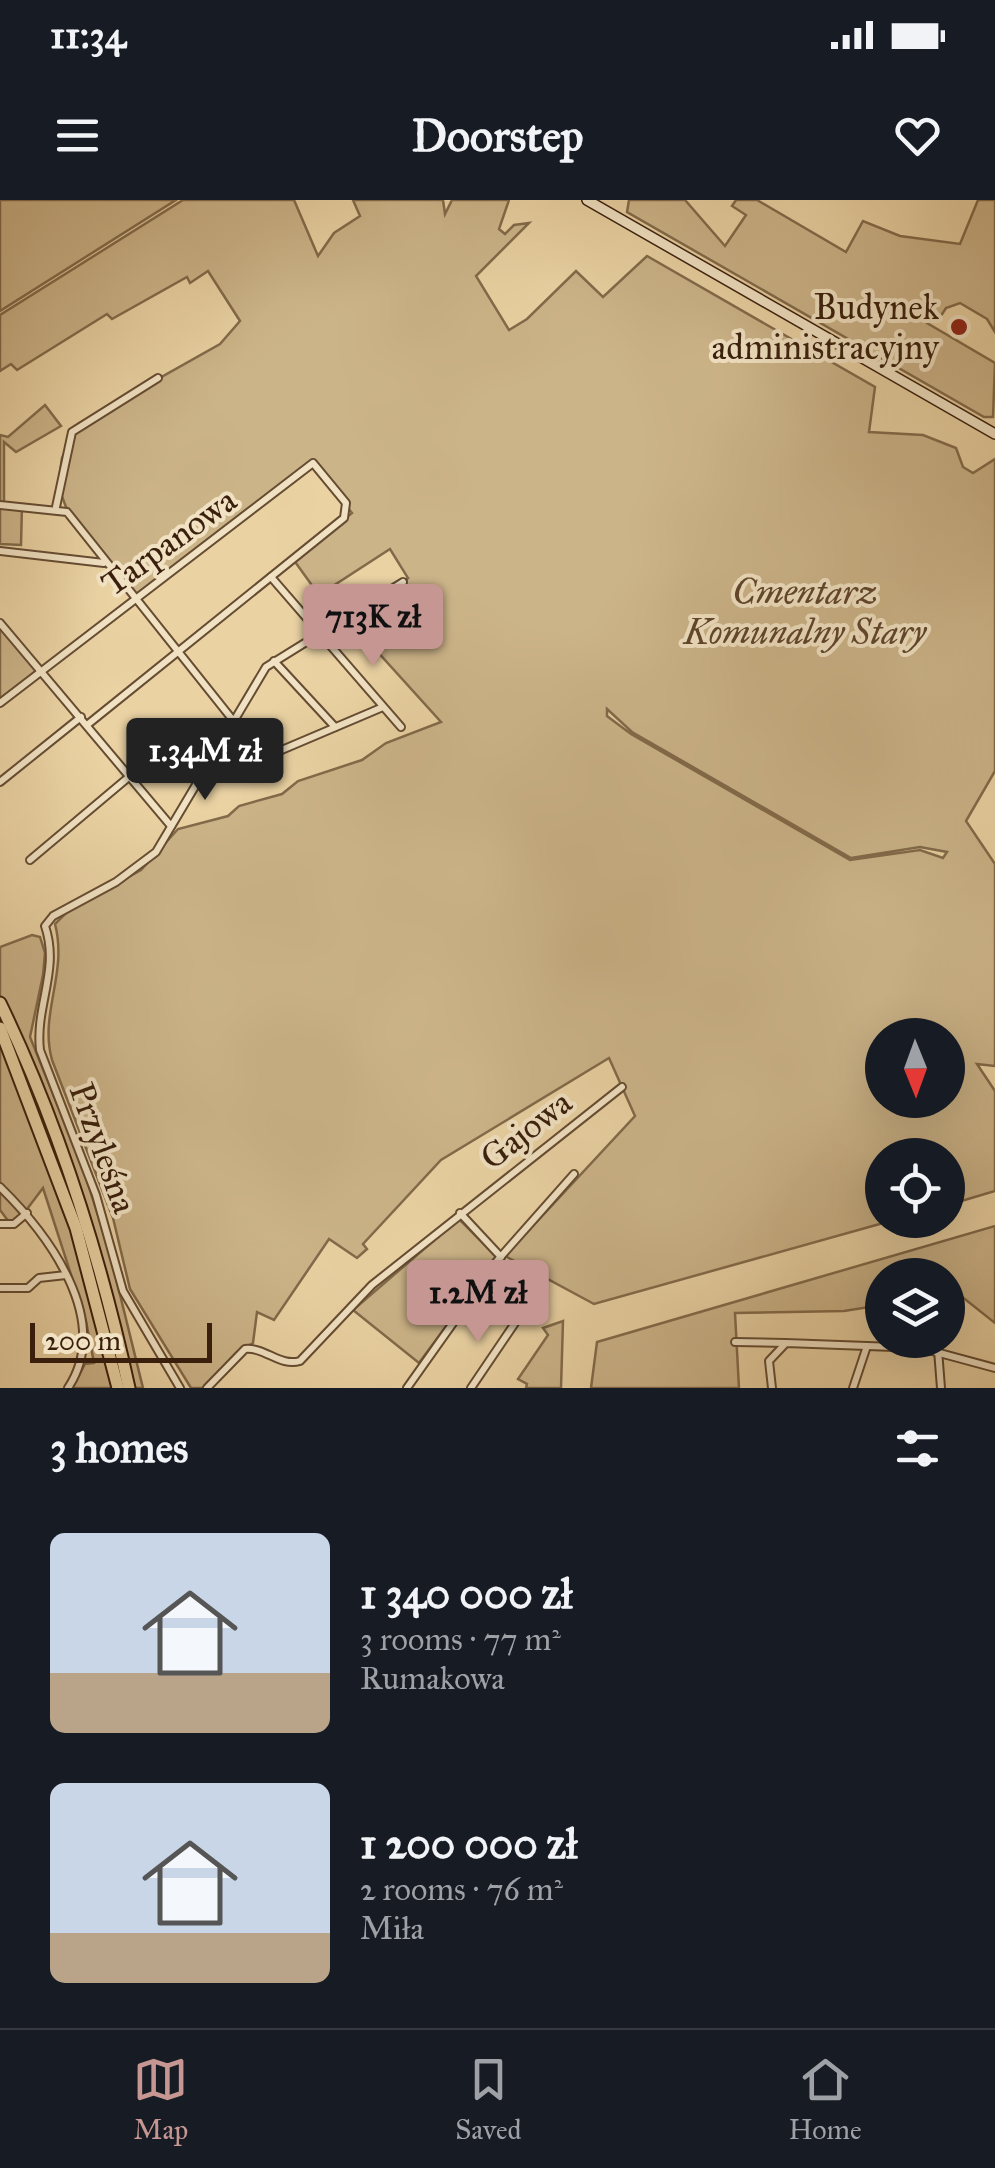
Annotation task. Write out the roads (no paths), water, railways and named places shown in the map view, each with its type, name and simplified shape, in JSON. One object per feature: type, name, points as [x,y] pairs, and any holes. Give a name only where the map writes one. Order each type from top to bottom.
[{"type":"highway","points":[[0,1002],[70,1173],[129,1388]]},
{"type":"highway","points":[[0,1028],[76,1228],[118,1388]]},
{"type":"main road","points":[[587,200],[995,434]]},
{"type":"street","points":[[56,507],[72,432],[158,378]]},
{"type":"street","name":"Tarpanowa","points":[[0,703],[121,606],[136,602],[313,463],[346,503],[344,518],[271,578]]},
{"type":"street","points":[[0,504],[56,507],[67,512],[178,654],[261,749],[271,753],[383,707]]},
{"type":"street","points":[[0,551],[105,563]]},
{"type":"street","points":[[87,725],[271,578],[401,727]]},
{"type":"street","points":[[0,624],[171,826],[260,674],[274,661],[403,582]]},
{"type":"street","points":[[274,661],[336,727]]},
{"type":"street","points":[[0,782],[81,717]]},
{"type":"street","points":[[30,860],[130,776]]},
{"type":"street","name":"Przyleśna","points":[[171,826],[146,862],[53,916],[44,926],[53,963],[40,1024],[40,1050],[96,1196],[123,1291],[180,1388]]},
{"type":"street","name":"Gajowa","points":[[207,1388],[245,1348],[257,1349],[288,1364],[300,1361],[372,1285],[622,1087]]},
{"type":"street","name":"Gajowa","points":[[407,1388],[501,1256],[574,1174]]},
{"type":"street","points":[[0,1187],[42,1232],[66,1275],[83,1341],[79,1367],[68,1388]]},
{"type":"street","name":"Gajowa","points":[[460,1212],[501,1256]]},
{"type":"street","points":[[0,1224],[14,1224],[27,1213]]},
{"type":"street","points":[[0,1288],[28,1288],[38,1278],[66,1275]]},
{"type":"street","points":[[471,1388],[515,1323]]},
{"type":"street","points":[[734,1342],[865,1346]]},
{"type":"street","points":[[772,1388],[769,1360],[786,1344]]},
{"type":"street","points":[[853,1388],[865,1352]]},
{"type":"street","points":[[939,1358],[941,1388]]},
{"type":"street","points":[[963,1358],[995,1368]]},
{"type":"place","name":"Budynek administracyjny","points":[[959,327]]},
{"type":"park label","name":"Cmentarz Komunalny Stary","points":[[805,612]]}]
